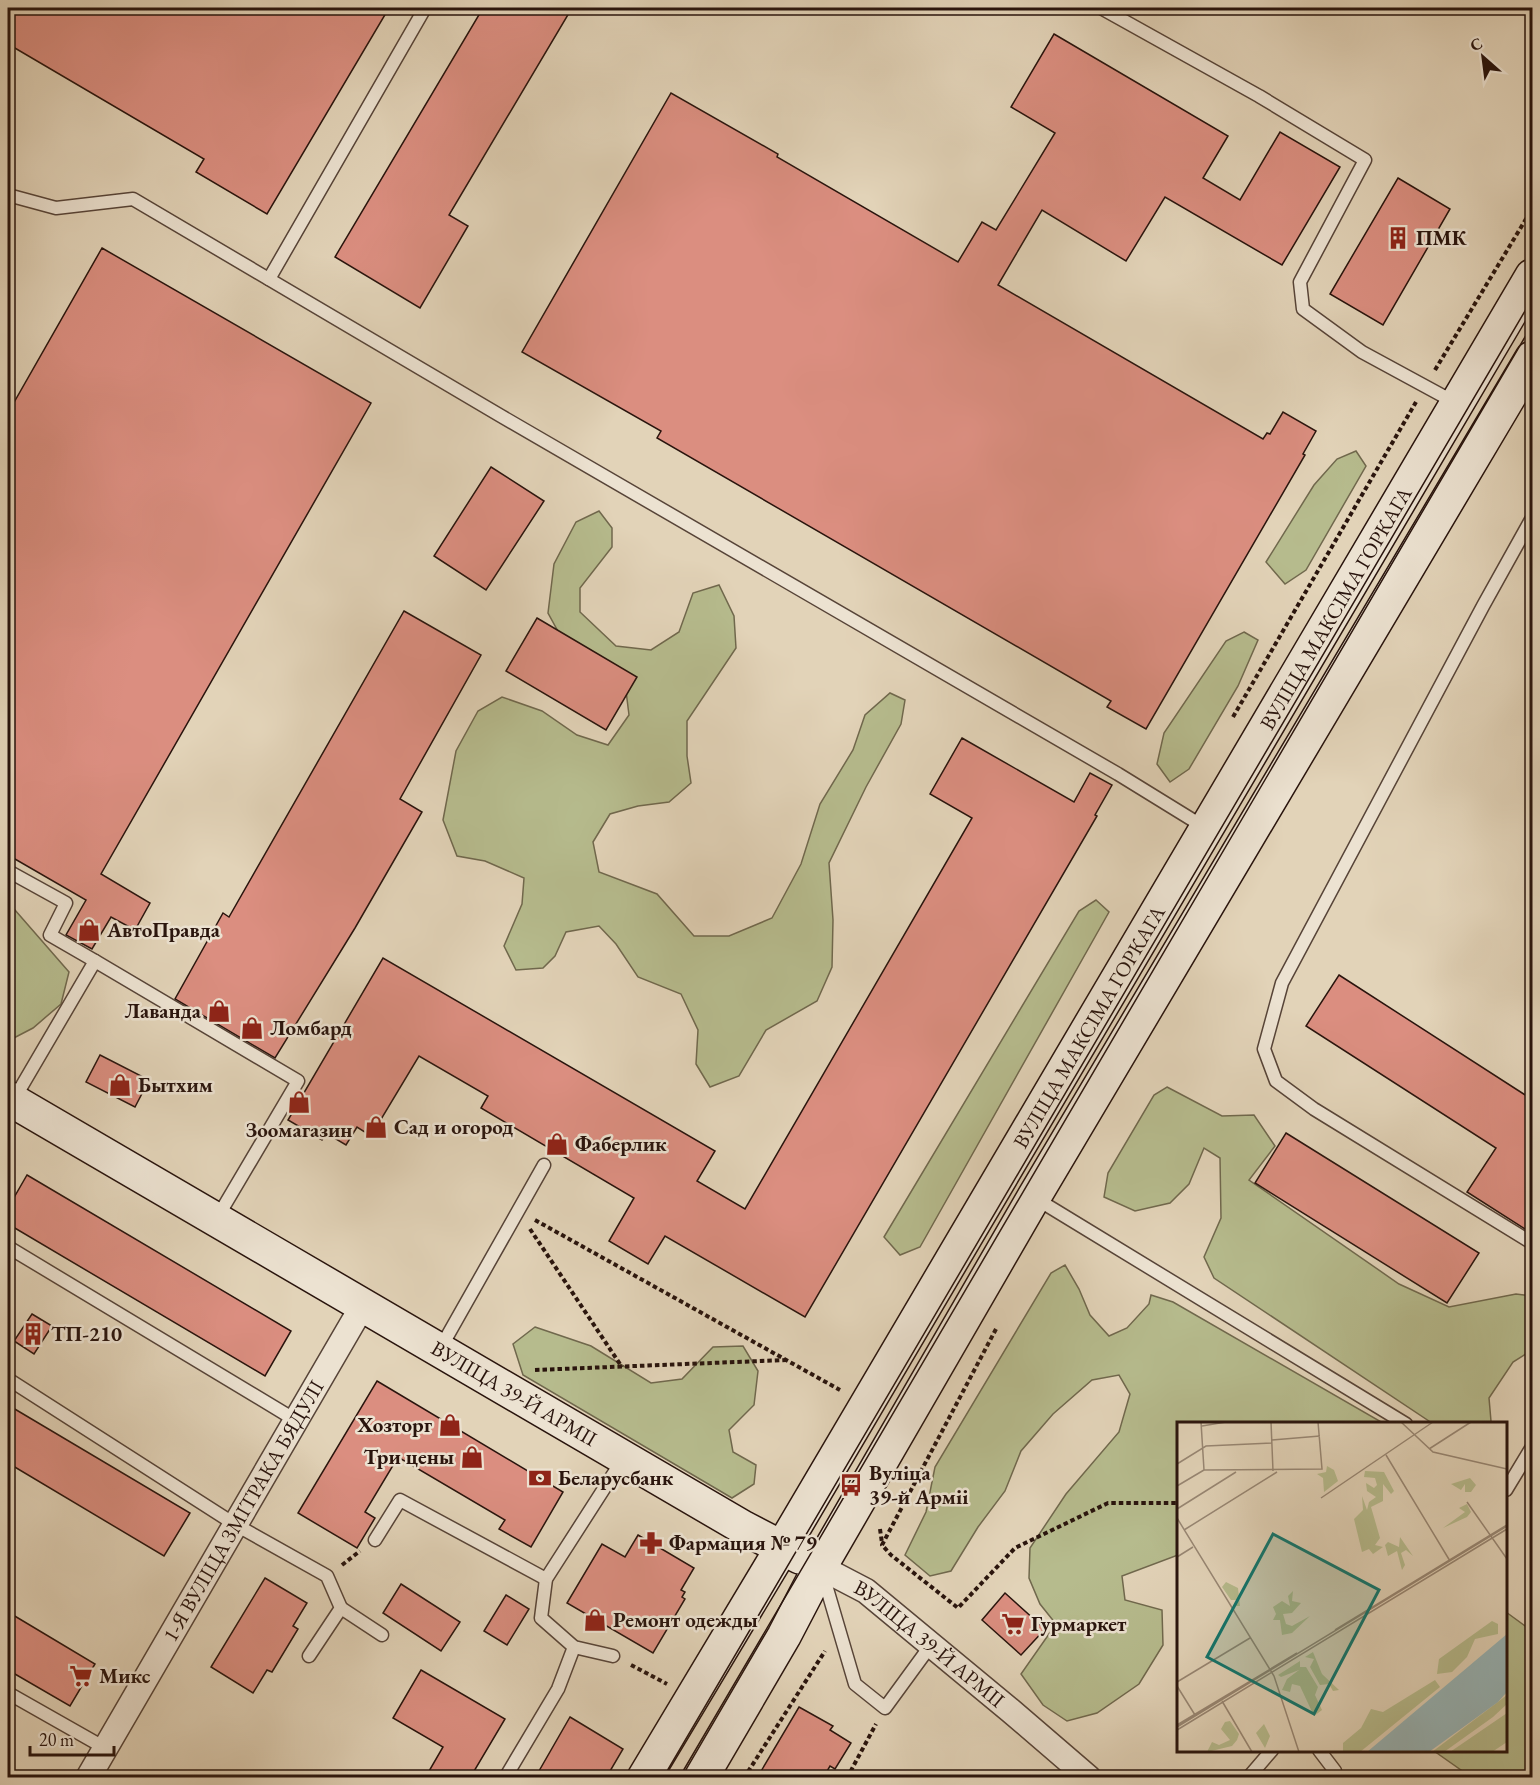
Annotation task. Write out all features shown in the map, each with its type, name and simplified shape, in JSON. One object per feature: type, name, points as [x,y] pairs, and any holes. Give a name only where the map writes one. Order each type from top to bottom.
[{"type":"main road","name":"ВУЛІЦА МАКСІМА ГОРКАГА","points":[[644,1778],[1533,276]]},
{"type":"main road","name":"ВУЛІЦА МАКСІМА ГОРКАГА","points":[[701,1778],[1034,1197],[1533,358]]},
{"type":"main road","name":"ВУЛІЦА 39-Й АРМІІ","points":[[9,1103],[216,1220],[744,1528],[820,1567]]},
{"type":"street","points":[[1206,829],[1240,848]]},
{"type":"street","points":[[1000,1178],[1034,1197]]},
{"type":"street","name":"1-Я ВУЛІЦА ЗМІТРАКА БЯДУЛІ","points":[[88,1778],[363,1305]]},
{"type":"street","name":"ВУЛІЦА 39-Й АРМІІ","points":[[820,1567],[866,1592],[1089,1778]]},
{"type":"lane","points":[[269,279],[425,8]]},
{"type":"lane","points":[[1101,8],[1259,96],[1365,160],[1300,282],[1303,309],[1362,352],[1457,404]]},
{"type":"lane","points":[[8,195],[56,208],[133,199],[1118,774],[1206,829]]},
{"type":"lane","points":[[1533,518],[1528,535],[1483,606],[1282,983],[1264,1049],[1276,1081],[1305,1102],[1533,1244]]},
{"type":"lane","points":[[8,871],[66,903],[50,936],[298,1081],[216,1220]]},
{"type":"lane","points":[[9,1103],[95,961]]},
{"type":"lane","points":[[439,1350],[544,1165]]},
{"type":"lane","points":[[1034,1197],[1404,1422]]},
{"type":"lane","points":[[8,1247],[297,1421]]},
{"type":"lane","points":[[8,1379],[236,1525],[327,1576],[341,1608],[382,1635]]},
{"type":"lane","points":[[1507,1486],[1533,1447]]},
{"type":"lane","points":[[613,1656],[574,1647],[541,1618],[546,1579],[624,1457]]},
{"type":"lane","points":[[375,1540],[400,1500],[546,1579]]},
{"type":"lane","points":[[820,1567],[855,1684],[885,1708],[931,1645]]},
{"type":"lane","points":[[309,1656],[341,1608]]},
{"type":"lane","points":[[505,1778],[558,1689],[574,1647]]},
{"type":"lane","points":[[8,1693],[105,1748]]},
{"type":"lane","points":[[1248,1778],[1270,1752]]},
{"type":"lane","points":[[1320,1752],[1335,1772],[1336,1778]]},
{"type":"path","points":[[518,1210],[843,1392]]},
{"type":"path","points":[[518,1210],[622,1366]]},
{"type":"path","points":[[527,1370],[786,1360]]},
{"type":"path","points":[[891,1556],[958,1608],[1016,1548],[1108,1503],[1177,1503]]},
{"type":"path","points":[[880,1529],[882,1545]]},
{"type":"path","points":[[327,1576],[375,1540]]},
{"type":"path","points":[[744,1778],[839,1630]]},
{"type":"path","points":[[613,1656],[671,1686]]},
{"type":"path","points":[[847,1778],[885,1708]]},
{"type":"green space","points":[[1356,451],[1366,466],[1306,570],[1285,584],[1266,562],[1314,485],[1337,459]]},
{"type":"green space","points":[[599,511],[612,528],[612,547],[580,588],[580,612],[616,646],[651,650],[679,632],[693,593],[719,585],[734,616],[736,648],[687,721],[687,756],[691,783],[669,802],[638,806],[610,814],[593,842],[599,872],[657,894],[694,936],[729,936],[772,918],[801,864],[820,804],[853,750],[865,715],[890,693],[905,700],[901,724],[866,787],[829,863],[833,920],[832,967],[817,1001],[766,1030],[739,1076],[710,1087],[696,1064],[698,1030],[681,994],[638,977],[616,944],[599,926],[566,932],[555,956],[543,968],[516,970],[504,946],[522,904],[524,878],[485,861],[457,856],[443,820],[456,751],[478,711],[502,697],[542,711],[577,735],[608,745],[629,715],[626,691],[565,644],[548,613],[554,564],[576,522]]},
{"type":"green space","points":[[1244,632],[1258,640],[1238,686],[1189,769],[1170,782],[1157,764],[1164,733],[1226,641]]},
{"type":"green space","points":[[1096,900],[1109,912],[920,1247],[900,1255],[884,1237],[1079,911]]},
{"type":"green space","points":[[8,902],[69,972],[61,1004],[33,1028],[10,1040],[8,1037],[8,986],[10,982]]},
{"type":"green space","points":[[1167,1087],[1222,1116],[1254,1115],[1275,1146],[1249,1180],[1399,1284],[1449,1307],[1516,1294],[1532,1296],[1532,1350],[1513,1362],[1489,1398],[1491,1421],[1430,1422],[1214,1278],[1204,1257],[1221,1218],[1220,1158],[1204,1148],[1189,1184],[1170,1203],[1135,1211],[1104,1197],[1108,1173],[1154,1095]]},
{"type":"green space","points":[[1065,1265],[1090,1315],[1109,1336],[1127,1328],[1149,1304],[1151,1295],[1173,1302],[1381,1422],[1177,1422],[1177,1555],[1122,1576],[1125,1600],[1162,1610],[1163,1645],[1139,1684],[1097,1713],[1067,1721],[1043,1705],[1021,1674],[1056,1624],[1040,1604],[1029,1578],[1030,1548],[1066,1494],[1119,1432],[1130,1394],[1119,1375],[1092,1380],[1053,1414],[1021,1451],[1005,1491],[978,1527],[951,1571],[930,1576],[905,1555],[926,1512],[935,1467],[1051,1273]]},
{"type":"green space","points":[[535,1327],[591,1346],[651,1383],[682,1379],[713,1347],[743,1346],[758,1371],[754,1405],[729,1430],[733,1452],[756,1465],[754,1484],[732,1498],[523,1375],[513,1344]]},
{"type":"green space","points":[[1507,1613],[1532,1631],[1532,1777],[1471,1777],[1435,1752],[1507,1752]]},
{"type":"building","points":[[8,8],[389,8],[267,214],[196,172],[204,159],[8,44]]},
{"type":"building","points":[[483,8],[572,8],[449,215],[468,226],[420,308],[335,257]]},
{"type":"building","points":[[1054,34],[1228,136],[1203,178],[1240,200],[1280,132],[1340,167],[1282,265],[1165,197],[1126,261],[1042,210],[998,285],[1263,439],[1267,433],[1270,434],[1283,412],[1316,431],[1303,454],[1305,455],[1146,729],[1107,707],[1111,701],[657,438],[661,431],[522,352],[671,93],[958,262],[982,222],[996,230],[1055,133],[1011,107]]},
{"type":"building","name":"ПМК","points":[[1398,178],[1450,209],[1383,325],[1330,294]]},
{"type":"building","points":[[102,248],[371,403],[101,874],[150,903],[135,930],[111,917],[92,949],[66,935],[86,900],[8,855],[8,413]]},
{"type":"building","points":[[491,467],[544,501],[486,590],[434,556]]},
{"type":"building","points":[[404,611],[481,655],[400,799],[422,812],[355,928],[275,1058],[175,999],[223,913],[229,917]]},
{"type":"building","points":[[537,618],[637,677],[606,730],[506,671]]},
{"type":"building","points":[[962,738],[1074,802],[1090,773],[1112,785],[1095,815],[1097,816],[805,1317],[665,1236],[648,1264],[609,1241],[634,1198],[481,1108],[488,1096],[419,1056],[371,1136],[357,1127],[346,1145],[326,1133],[322,1140],[288,1120],[383,958],[715,1151],[697,1181],[745,1209],[972,818],[930,794]]},
{"type":"building","points":[[1339,975],[1533,1100],[1533,1234],[1467,1192],[1496,1148],[1306,1026]]},
{"type":"building","points":[[100,1055],[149,1080],[135,1107],[86,1082]]},
{"type":"building","points":[[1286,1133],[1479,1253],[1447,1303],[1255,1183]]},
{"type":"building","points":[[27,1175],[291,1331],[265,1376],[8,1224],[8,1208]]},
{"type":"building","name":"ТП-210","points":[[32,1314],[52,1326],[34,1354],[14,1341]]},
{"type":"building","points":[[377,1381],[563,1492],[531,1547],[499,1529],[505,1520],[398,1457],[365,1512],[375,1518],[357,1548],[298,1513]]},
{"type":"building","points":[[8,1405],[190,1513],[164,1556],[8,1463]]},
{"type":"building","points":[[638,1535],[694,1568],[681,1590],[685,1592],[682,1597],[685,1599],[653,1653],[567,1603],[602,1544],[625,1557]]},
{"type":"building","points":[[265,1578],[307,1603],[293,1626],[298,1629],[272,1672],[267,1670],[253,1693],[211,1667]]},
{"type":"building","points":[[401,1584],[460,1622],[441,1651],[383,1613]]},
{"type":"building","name":"Гурмаркет","points":[[1005,1593],[1045,1629],[1021,1655],[982,1620]]},
{"type":"building","points":[[506,1595],[529,1609],[507,1645],[484,1631]]},
{"type":"building","points":[[8,1612],[95,1664],[70,1706],[8,1670]]},
{"type":"building","points":[[421,1670],[505,1719],[470,1778],[425,1778],[443,1747],[393,1718]]},
{"type":"building","points":[[799,1707],[833,1726],[830,1730],[851,1743],[835,1769],[830,1766],[823,1778],[757,1778]]},
{"type":"building","points":[[570,1717],[623,1749],[606,1778],[535,1778]]},
{"type":"tram line","points":[[663,1778],[1532,299]]},
{"type":"tram line","points":[[679,1778],[1532,325]]},
{"type":"place","name":"ПМК","points":[[1398,238]]},
{"type":"place","name":"АвтоПравда","points":[[89,930]]},
{"type":"place","name":"Лаванда","points":[[219,1011]]},
{"type":"place","name":"Ломбард","points":[[252,1028]]},
{"type":"place","name":"Бытхим","points":[[120,1085]]},
{"type":"place","name":"Зоомагазин","points":[[299,1102]]},
{"type":"place","name":"Сад и огород","points":[[376,1127]]},
{"type":"place","name":"Фаберлик","points":[[557,1144]]},
{"type":"place","name":"ТП-210","points":[[33,1334]]},
{"type":"place","name":"Хозторг","points":[[450,1425]]},
{"type":"place","name":"Три цены","points":[[472,1457]]},
{"type":"place","name":"Беларусбанк","points":[[540,1478]]},
{"type":"place","name":"Вуліца 39-й Арміі","points":[[851,1485]]},
{"type":"place","name":"Фармация № 79","points":[[651,1543]]},
{"type":"place","name":"Ремонт одежды","points":[[595,1620]]},
{"type":"place","name":"Гурмаркет","points":[[1013,1624]]},
{"type":"place","name":"Микс","points":[[81,1676]]}]
